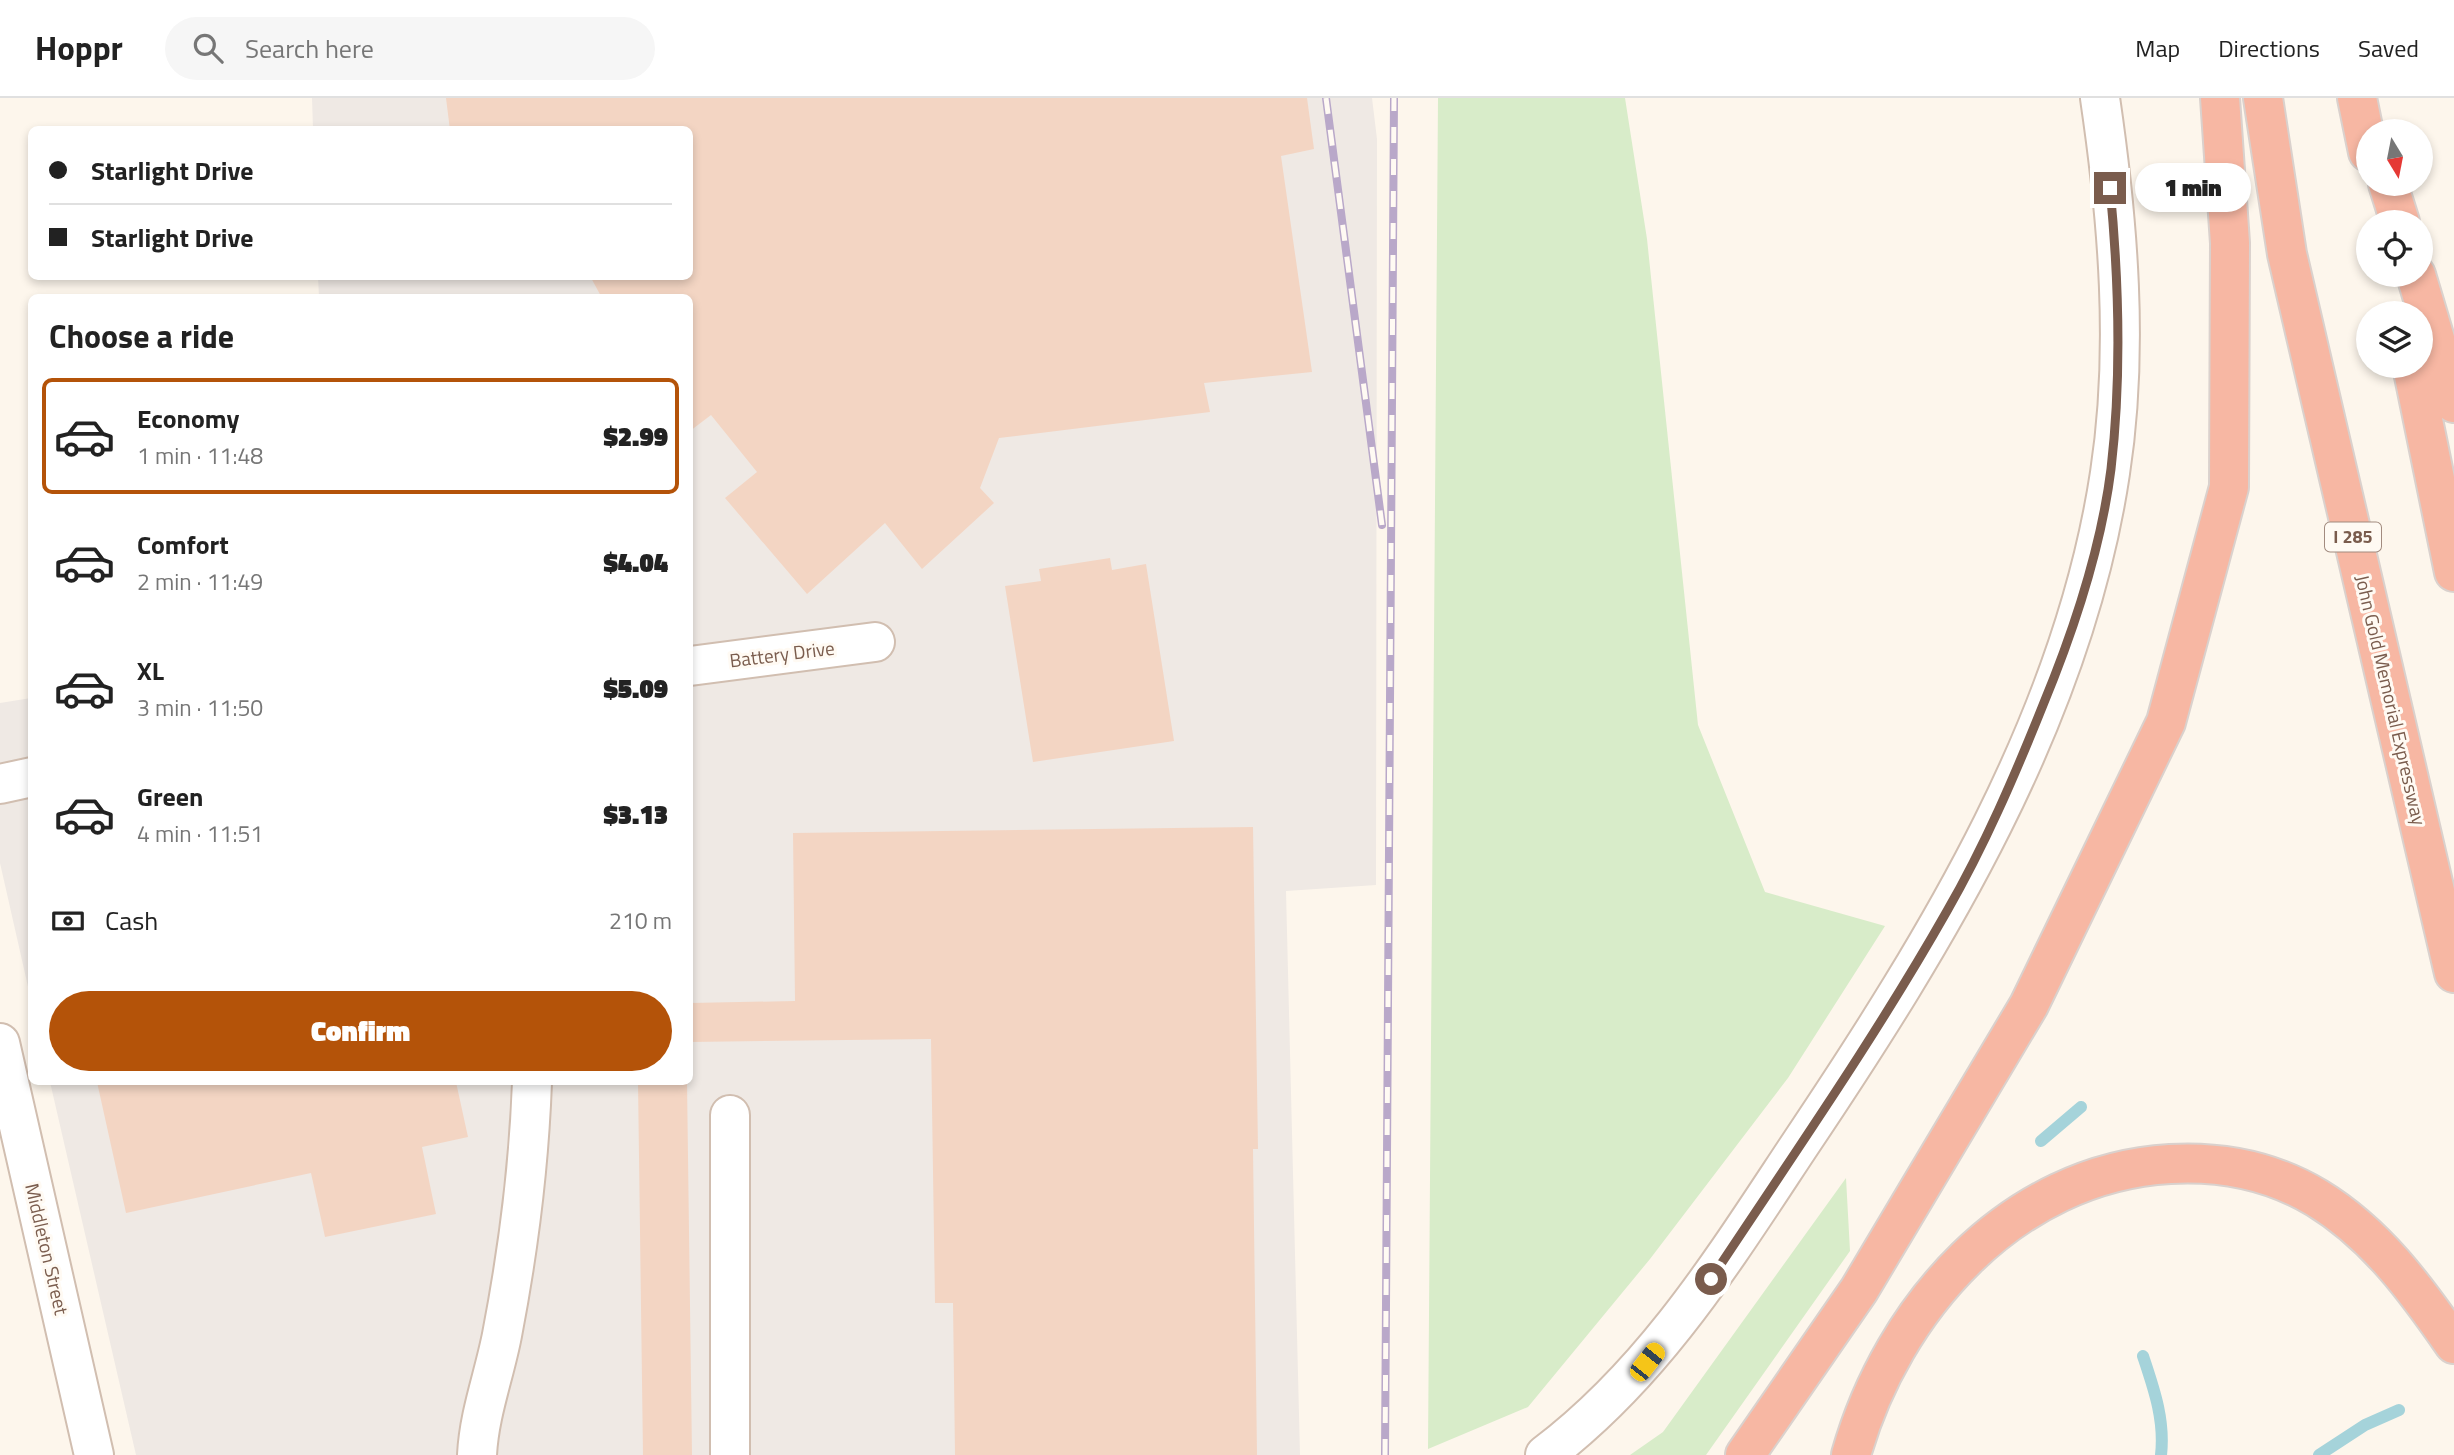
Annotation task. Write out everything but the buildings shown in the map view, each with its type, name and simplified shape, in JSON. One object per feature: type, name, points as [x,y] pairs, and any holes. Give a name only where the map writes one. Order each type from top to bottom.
[{"type":"highway","points":[[1745,1455],[1859,1290],[2029,1005],[2166,722],[2228,487],[2231,243],[2220,98]]},
{"type":"highway","name":"John Gold Memorial Expressway","points":[[2263,98],[2287,254],[2454,973]]},
{"type":"highway","points":[[2357,98],[2361,119]]},
{"type":"highway","points":[[2363,98],[2369,119]]},
{"type":"highway","points":[[2420,287],[2454,403]]},
{"type":"highway","points":[[2414,378],[2454,572]]},
{"type":"highway","points":[[1851,1455],[1862,1414],[1884,1366],[1922,1308],[1956,1267],[1995,1233],[2042,1199],[2091,1177],[2137,1166],[2190,1163],[2242,1168],[2282,1180],[2315,1197],[2340,1213],[2391,1260],[2454,1344]]},
{"type":"street","points":[[1545,1455],[1586,1423],[1647,1362],[1711,1279],[1857,1060],[1948,910],[2015,775],[2063,656],[2094,556],[2110,471],[2119,366],[2117,261],[2100,98]]},
{"type":"street","name":"Battery Drive","points":[[693,666],[875,642]]},
{"type":"street","points":[[0,784],[28,778]]},
{"type":"street","name":"Middleton Street","points":[[0,1043],[94,1455]]},
{"type":"street","points":[[477,1455],[478,1431],[502,1336],[529,1152],[532,1085]]},
{"type":"street","points":[[730,1115],[730,1455]]},
{"type":"shaded area","points":[[312,98],[1372,98],[1377,139],[1376,885],[1286,891],[1300,1455],[136,1455],[51,1085],[693,1085],[693,294],[319,294],[318,280],[693,280],[693,126],[313,126]]},
{"type":"shaded area","points":[[28,698],[28,987],[0,863],[0,703]]},
{"type":"green space","points":[[1438,98],[1625,98],[1647,239],[1698,725],[1765,892],[1885,926],[1788,1078],[1650,1259],[1528,1407],[1428,1449]]},
{"type":"green space","points":[[1846,1178],[1850,1251],[1706,1455],[1630,1455],[1663,1432]]},
{"type":"waterway","points":[[2041,1141],[2081,1107]]},
{"type":"waterway","points":[[2143,1356],[2160,1417],[2161,1455]]},
{"type":"waterway","points":[[2319,1455],[2365,1425],[2399,1410]]},
{"type":"railway","points":[[1326,98],[1382,525]]},
{"type":"railway","points":[[1385,1455],[1394,98]]},
{"type":"route","points":[[1711,1279],[1857,1060],[1948,910],[2011,786],[2063,656],[2094,556],[2110,471],[2119,366],[2117,261],[2110,188]]}]
